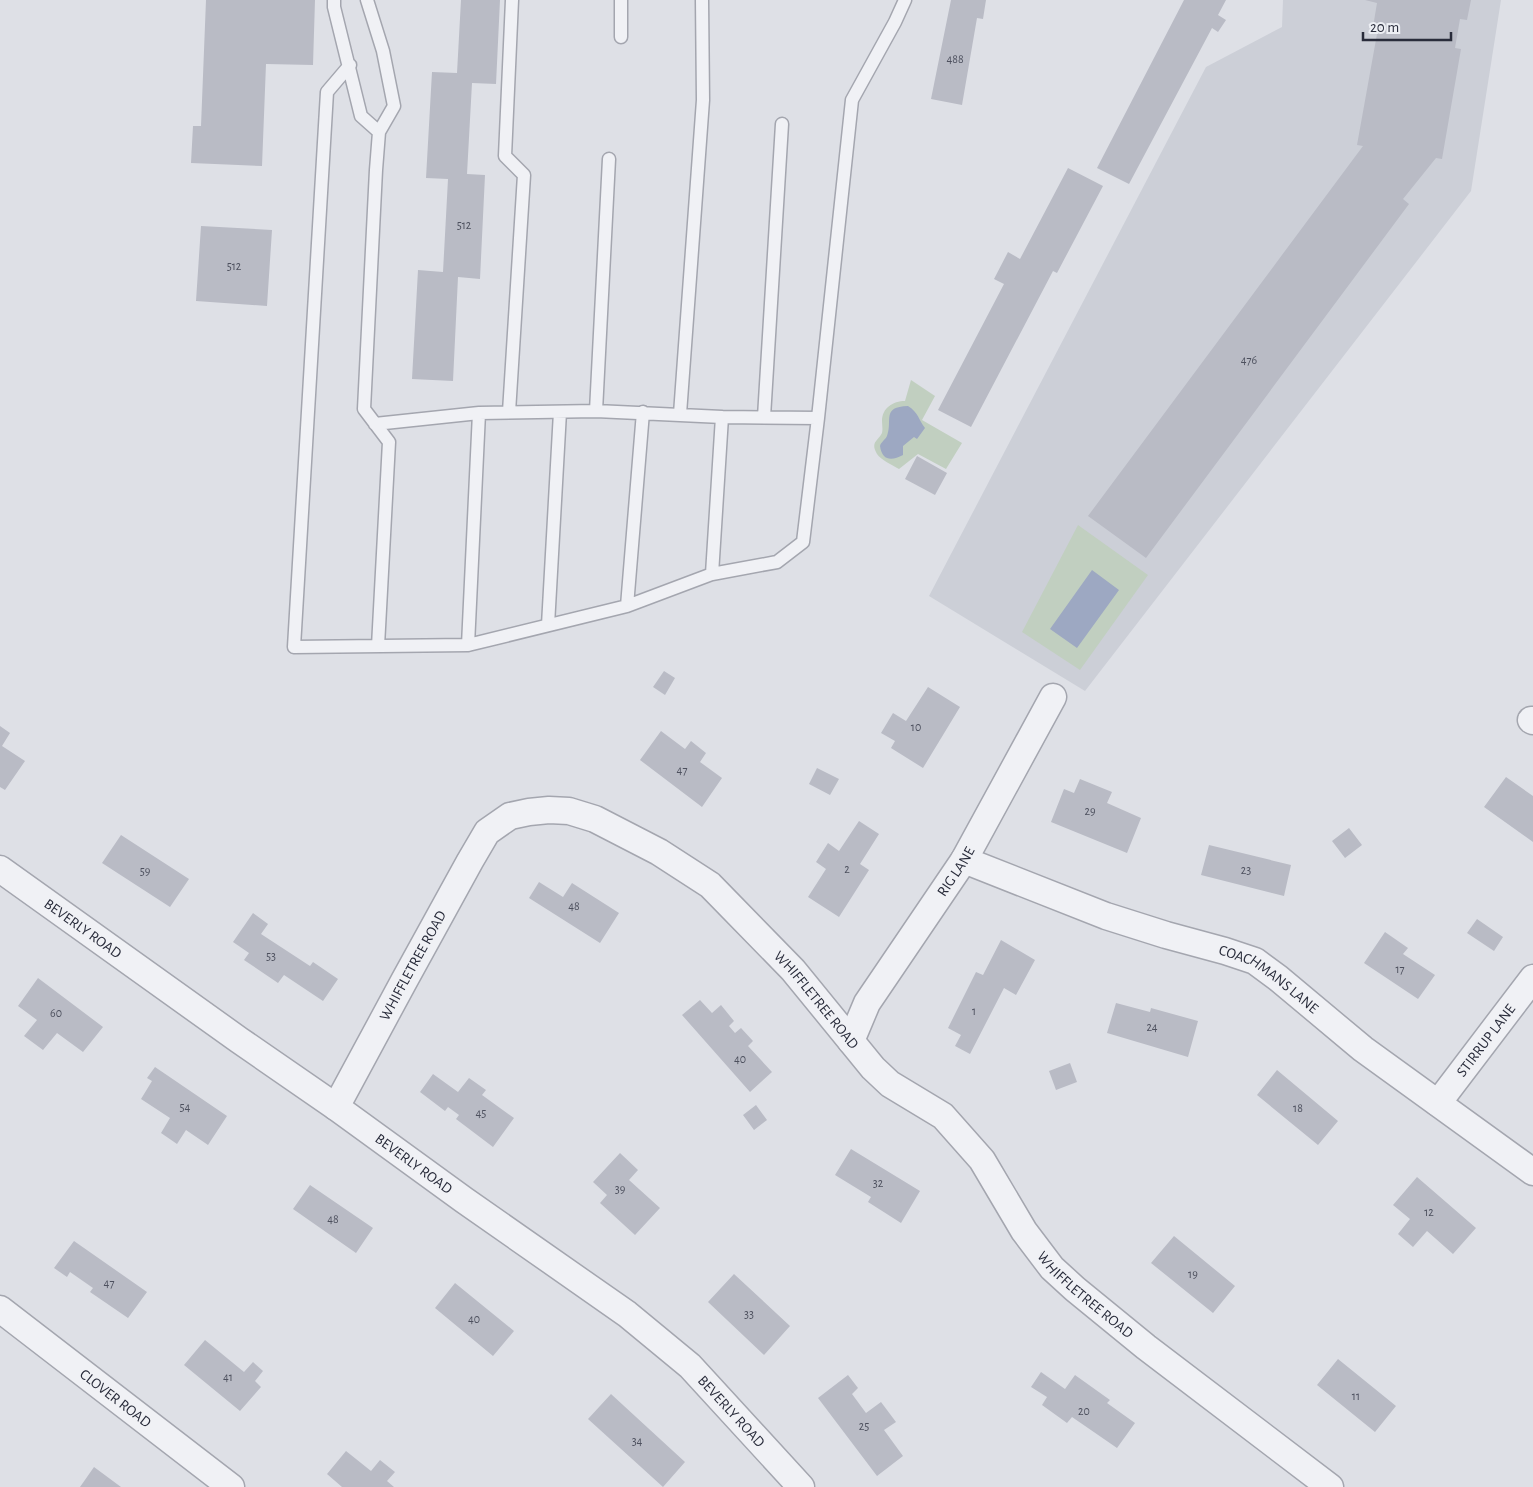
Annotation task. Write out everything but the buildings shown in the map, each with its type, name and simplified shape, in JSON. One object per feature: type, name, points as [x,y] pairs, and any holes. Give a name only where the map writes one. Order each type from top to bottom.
[{"type":"street","name":"RIG LANE","points":[[851,1041],[867,1003],[964,860],[1053,697]]},
{"type":"street","name":"WHIFFLETREE ROAD","points":[[336,1107],[487,832],[510,816],[529,812],[569,811],[595,819],[659,852],[710,885],[793,970],[873,1068],[890,1084],[943,1116],[982,1160],[1024,1232],[1052,1268],[1075,1290],[1146,1347],[1330,1487]]},
{"type":"street","name":"COACHMANS LANE","points":[[964,860],[1106,916],[1225,951],[1255,962],[1278,978],[1363,1049],[1533,1172]]},
{"type":"street","name":"BEVERLY ROAD","points":[[0,870],[627,1314],[690,1366],[801,1487]]},
{"type":"street","name":"STIRRUP LANE","points":[[1438,1103],[1533,978]]},
{"type":"street","name":"CLOVER ROAD","points":[[0,1309],[231,1487]]},
{"type":"lane","points":[[334,0],[334,7],[361,116],[379,132]]},
{"type":"lane","points":[[367,0],[383,51],[394,106],[379,132],[364,408],[389,442],[378,646]]},
{"type":"lane","points":[[509,412],[524,175],[505,156],[512,0]]},
{"type":"lane","points":[[620,0],[621,37]]},
{"type":"lane","points":[[680,414],[703,100],[702,0]]},
{"type":"lane","points":[[350,66],[327,92],[294,647],[468,645],[627,606],[712,574],[777,562],[803,542],[852,100],[905,0]]},
{"type":"lane","points":[[764,417],[782,124]]},
{"type":"lane","points":[[596,411],[609,159]]},
{"type":"lane","points":[[375,424],[479,413],[509,412],[596,411],[722,417],[818,418]]},
{"type":"lane","points":[[548,625],[560,412]]},
{"type":"lane","points":[[627,606],[643,412]]},
{"type":"lane","points":[[468,645],[479,413]]},
{"type":"lane","points":[[712,574],[722,417]]},
{"type":"shaded area","points":[[1283,0],[1501,0],[1471,191],[1085,691],[929,596],[1206,67],[1282,27]]},
{"type":"green space","points":[[911,380],[935,396],[922,420],[962,443],[946,469],[918,454],[899,469],[881,458],[875,450],[874,444],[882,433],[882,416],[884,412],[892,404],[905,401]]},
{"type":"green space","points":[[1078,525],[1148,575],[1080,670],[1022,632]]},
{"type":"water","points":[[908,406],[925,428],[917,439],[914,437],[903,446],[903,455],[891,459],[885,457],[880,446],[889,430],[891,412],[894,409]]},
{"type":"water","points":[[1092,570],[1119,590],[1077,648],[1050,629]]}]
